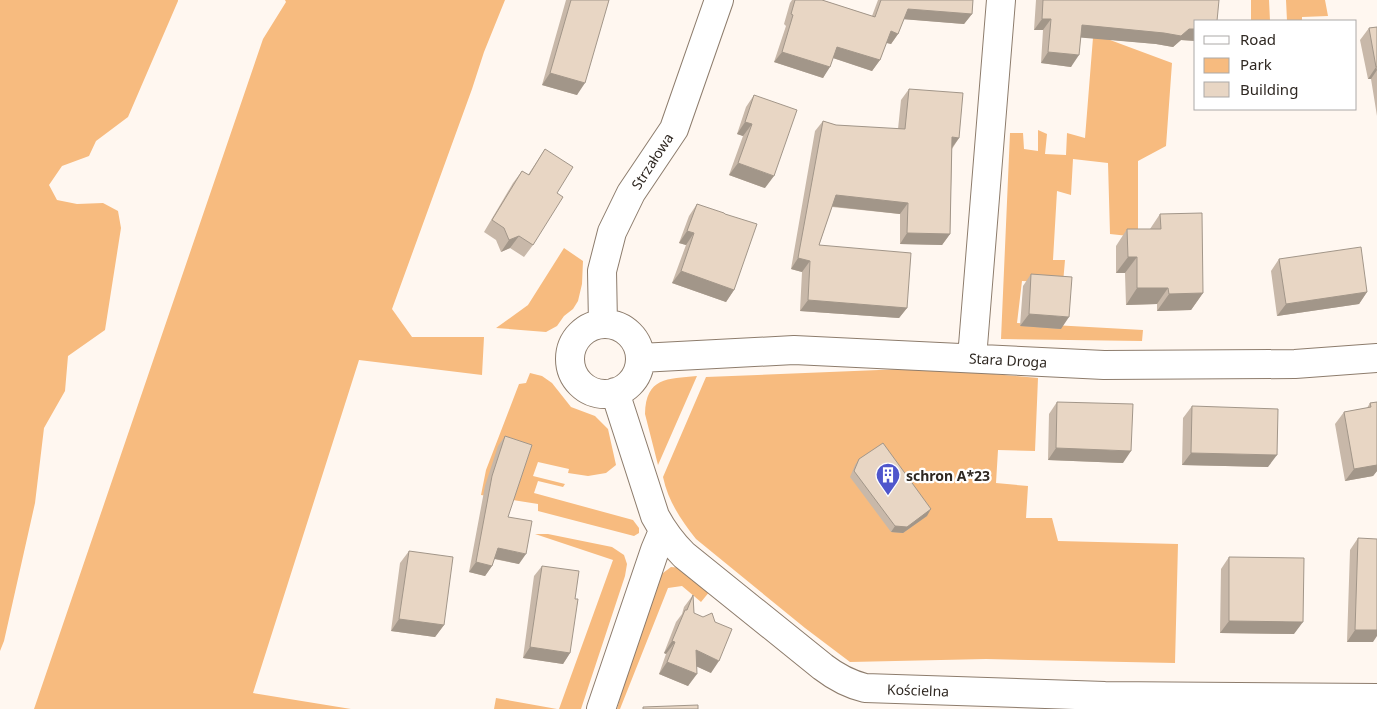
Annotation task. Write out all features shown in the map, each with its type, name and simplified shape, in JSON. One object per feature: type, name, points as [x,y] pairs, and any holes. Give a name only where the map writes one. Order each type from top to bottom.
[{"type":"street","name":"Strzałowa","points":[[603,324],[602,271],[612,232],[631,192],[674,129],[719,0]]},
{"type":"street","points":[[972,358],[1001,0]]},
{"type":"street","points":[[603,324],[614,325],[632,337],[638,347],[640,358],[638,369],[633,379],[625,387],[615,392],[604,394],[592,392],[582,386],[575,378],[570,356],[572,346],[584,330],[603,324]]},
{"type":"street","name":"Stara Droga","points":[[640,358],[794,350],[1104,365],[1295,364],[1377,358]]},
{"type":"street","name":"Kościelna","points":[[615,392],[648,499],[662,531],[684,555],[823,668],[853,685],[865,688],[1105,703],[1377,698]]},
{"type":"street","points":[[601,709],[662,531]]},
{"type":"green space","points":[[0,0],[178,1],[128,117],[96,141],[89,156],[62,166],[49,185],[57,200],[77,204],[103,203],[118,211],[121,228],[105,330],[68,356],[65,391],[44,428],[35,503],[4,641],[0,651]]},
{"type":"green space","points":[[285,0],[505,0],[484,52],[392,309],[412,337],[484,337],[482,375],[359,360],[253,693],[351,709],[34,709],[263,39],[286,2]]},
{"type":"green space","points":[[1096,0],[1102,37],[1172,63],[1166,146],[1138,161],[1138,237],[1110,234],[1108,163],[1073,159],[1071,195],[1057,191],[1053,260],[1065,260],[1063,283],[1022,281],[1017,323],[1143,330],[1142,341],[1001,339],[1010,133],[1023,133],[1024,149],[1038,151],[1038,130],[1047,134],[1045,154],[1066,155],[1067,133],[1085,138]]},
{"type":"green space","points":[[1251,0],[1269,0],[1270,20],[1251,20]]},
{"type":"green space","points":[[1286,0],[1325,0],[1328,16],[1302,17],[1302,20],[1287,20]]},
{"type":"green space","points":[[564,248],[583,261],[582,284],[578,301],[573,309],[564,316],[557,326],[546,332],[496,328],[528,305]]},
{"type":"green space","points":[[928,368],[1038,378],[1035,451],[998,450],[996,483],[1028,486],[1026,518],[1052,518],[1058,541],[1178,544],[1175,663],[986,659],[850,662],[805,628],[696,539],[685,525],[668,494],[663,477],[706,377]]},
{"type":"green space","points":[[530,373],[542,376],[552,383],[571,407],[595,416],[608,429],[616,465],[606,473],[588,476],[568,473],[569,469],[538,462],[533,476],[565,484],[563,487],[538,481],[534,493],[633,520],[639,528],[639,533],[634,536],[538,511],[538,504],[481,495],[486,470],[519,384],[526,383]]},
{"type":"green space","points":[[697,376],[658,465],[645,414],[649,393],[660,382]]},
{"type":"green space","points":[[535,534],[548,534],[612,547],[624,555],[627,564],[625,576],[581,709],[559,709],[613,560]]},
{"type":"green space","points":[[671,567],[682,568],[710,591],[701,602],[682,586],[668,588],[620,709],[617,709],[649,595],[659,576]]},
{"type":"green space","points":[[496,698],[557,709],[494,709]]},
{"type":"building","points":[[571,0],[609,0],[585,83],[550,73]]},
{"type":"building","points":[[795,0],[822,0],[875,17],[881,0],[973,0],[972,14],[908,9],[898,34],[891,31],[880,60],[837,47],[830,67],[782,52],[793,15],[791,14]]},
{"type":"building","points":[[1043,0],[1219,0],[1217,20],[1194,20],[1194,29],[1189,29],[1181,36],[1082,25],[1079,55],[1048,52],[1051,19],[1042,19]]},
{"type":"building","points":[[1377,27],[1377,67],[1376,67],[1369,28]]},
{"type":"building","points":[[909,89],[963,93],[959,138],[952,137],[950,234],[907,233],[908,203],[836,195],[819,245],[911,253],[907,308],[808,300],[810,261],[798,258],[823,121],[836,125],[905,129]]},
{"type":"building","points":[[754,95],[797,110],[774,176],[738,163],[752,124],[745,122]]},
{"type":"building","points":[[545,149],[573,167],[557,193],[563,197],[533,245],[519,236],[509,240],[504,228],[492,220],[522,171],[529,175]]},
{"type":"building","points":[[697,204],[757,224],[734,290],[681,271],[694,233],[687,231]]},
{"type":"building","points":[[1202,213],[1203,293],[1169,294],[1168,288],[1137,288],[1137,257],[1128,257],[1127,229],[1161,229],[1160,214]]},
{"type":"building","points":[[1361,247],[1367,292],[1286,304],[1279,259]]},
{"type":"building","points":[[1031,274],[1072,277],[1069,317],[1029,314]]},
{"type":"building","points":[[1057,402],[1133,404],[1131,451],[1056,448]]},
{"type":"building","points":[[1377,402],[1377,465],[1354,469],[1344,412],[1371,407],[1370,403]]},
{"type":"building","points":[[1192,406],[1278,409],[1277,455],[1191,453]]},
{"type":"building","points":[[505,436],[532,445],[508,517],[532,521],[526,554],[498,548],[492,566],[476,562],[492,476]]},
{"type":"building","name":"schron A*23","points":[[883,443],[931,509],[907,527],[895,526],[854,471],[859,459]]},
{"type":"building","points":[[1358,538],[1377,539],[1377,630],[1355,630]]},
{"type":"building","points":[[409,551],[453,557],[444,625],[399,619]]},
{"type":"building","points":[[1229,557],[1304,558],[1303,622],[1229,621]]},
{"type":"building","points":[[542,566],[579,571],[575,599],[578,599],[570,653],[530,647]]},
{"type":"building","points":[[693,595],[694,613],[703,617],[712,613],[715,622],[732,629],[719,661],[696,650],[697,674],[667,662],[675,642],[672,641]]},
{"type":"building","points":[[698,705],[698,709],[643,709],[643,707]]},
{"type":"place","name":"schron A*23","points":[[888,496]]}]
